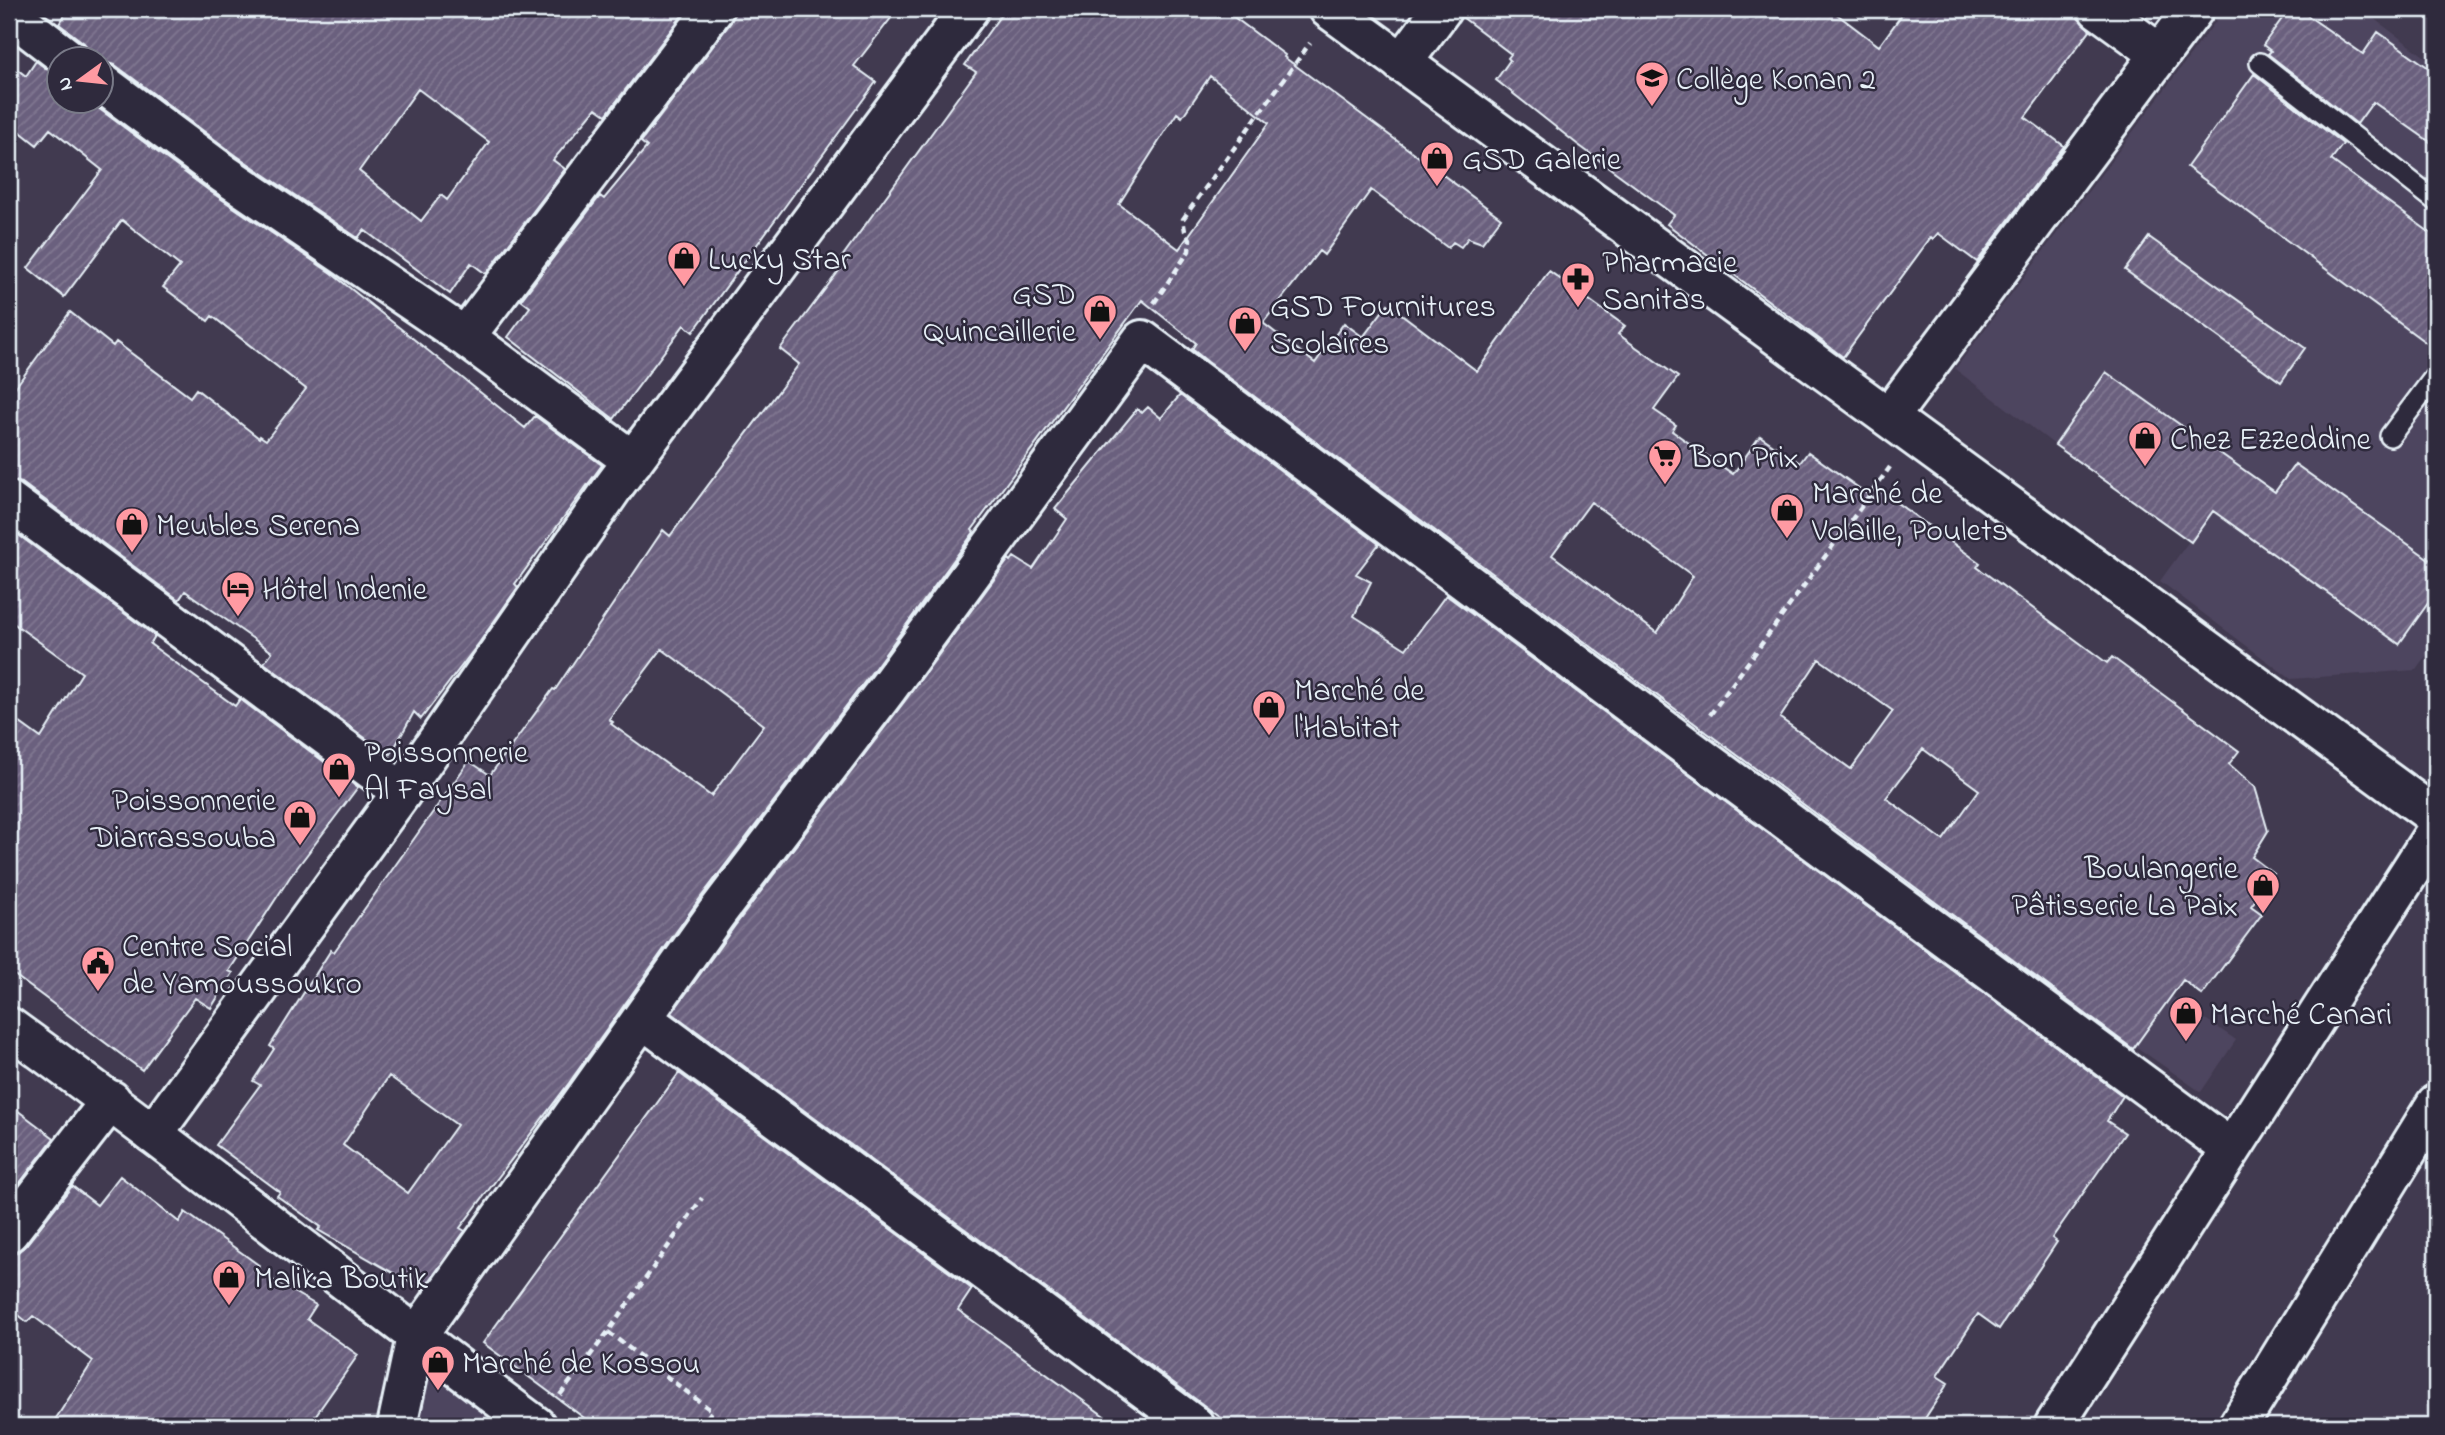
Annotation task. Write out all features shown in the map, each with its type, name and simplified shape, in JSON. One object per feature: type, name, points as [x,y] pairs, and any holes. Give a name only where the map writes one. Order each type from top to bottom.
[{"type":"main road","points":[[465,337],[714,9]]},
{"type":"main road","points":[[153,1134],[402,792],[633,461],[969,9]]},
{"type":"main road","points":[[1402,63],[1443,9]]},
{"type":"main road","points":[[2098,9],[2160,54]]},
{"type":"main road","points":[[1901,425],[2194,9]]},
{"type":"main road","points":[[1331,10],[2436,817]]},
{"type":"main road","points":[[9,13],[52,46]]},
{"type":"main road","points":[[116,93],[224,174],[465,337],[633,461]]},
{"type":"main road","points":[[397,1426],[416,1337],[716,914],[887,689],[1142,340],[2231,1149]]},
{"type":"main road","points":[[9,501],[402,792]]},
{"type":"main road","points":[[2054,1426],[2436,831]]},
{"type":"main road","points":[[643,1018],[1195,1426]]},
{"type":"main road","points":[[9,1027],[111,1100],[416,1337],[536,1426]]},
{"type":"main road","points":[[9,1232],[111,1100]]},
{"type":"main road","points":[[2238,1426],[2436,1104]]},
{"type":"lane","points":[[2260,63],[2436,201]]},
{"type":"lane","points":[[2390,436],[2436,375]]},
{"type":"path","points":[[1142,340],[1151,308],[1189,251],[1191,239],[1185,231],[1183,219],[1331,10]]},
{"type":"path","points":[[1687,747],[1901,425]]},
{"type":"path","points":[[536,1426],[608,1332],[702,1198]]},
{"type":"path","points":[[608,1332],[712,1411],[701,1426]]},
{"type":"shaded area","points":[[2225,9],[2361,9],[2436,65],[2436,642],[2416,670],[2291,679],[2160,581],[2242,468],[2107,372],[2055,445],[1955,369]]},
{"type":"shaded area","name":"Marché Canari","points":[[2172,996],[2236,1040],[2201,1092],[2135,1046]]},
{"type":"shaded area","name":"Marché de Kossou","points":[[420,1359],[507,1426],[407,1426]]},
{"type":"building","points":[[69,9],[687,9],[606,115],[596,108],[553,160],[565,169],[486,274],[471,263],[450,294],[364,230],[358,238],[237,156],[116,66],[116,46],[86,46],[59,24]],"holes":[[[418,89],[489,142],[447,200],[441,195],[421,221],[359,171]]]},
{"type":"building","points":[[735,9],[898,9],[854,66],[876,82],[693,332],[684,325],[614,419],[508,337],[530,307],[521,300],[600,196],[604,199],[647,147],[641,142],[731,22]]},
{"type":"building","points":[[1005,9],[1223,9],[1501,218],[1482,243],[1468,238],[1461,247],[1453,242],[1448,248],[1371,190],[1324,255],[1319,251],[1263,323],[1315,363],[1344,323],[1363,337],[1388,304],[1477,371],[1549,271],[1625,326],[1618,334],[1678,377],[1654,410],[1676,425],[1672,431],[1733,474],[1760,436],[1800,463],[1808,452],[1873,498],[1879,490],[1980,563],[1977,567],[2107,663],[2112,657],[2239,751],[2229,764],[2255,787],[2268,831],[2252,857],[2274,874],[2251,906],[2262,914],[2202,995],[2183,980],[2133,1049],[1208,362],[1192,349],[1196,343],[1142,300],[972,530],[974,532],[869,676],[698,901],[569,1083],[460,1228],[465,1231],[423,1290],[318,1230],[321,1227],[277,1196],[280,1192],[216,1145],[260,1085],[253,1081],[274,1049],[270,1046],[331,950],[334,952],[469,761],[490,775],[553,689],[555,690],[663,530],[670,536],[799,364],[780,349],[847,260],[842,257],[976,72],[965,65]],"holes":[[[1210,76],[1269,123],[1179,249],[1119,204],[1177,113],[1182,117]],[[1591,502],[1693,576],[1657,633],[1552,555]],[[662,649],[764,725],[711,796],[611,724],[613,722],[609,719]],[[1819,659],[1893,711],[1851,769],[1780,718]],[[1923,749],[1979,790],[1943,840],[1886,798]],[[389,1076],[457,1125],[408,1193],[343,1145]]]},
{"type":"building","points":[[1463,9],[1830,9],[1879,46],[1906,9],[2076,9],[2078,18],[2090,30],[2025,117],[2064,146],[1977,262],[1938,233],[1933,239],[1931,237],[1843,357],[1667,224],[1674,215],[1496,80],[1510,60],[1508,58],[1511,54],[1462,17]]},
{"type":"building","points":[[2289,9],[2298,9],[2363,54],[2378,32],[2436,73],[2436,146],[2373,102],[2357,124],[2268,54],[2271,51],[2263,45]]},
{"type":"building","points":[[36,61],[46,68],[46,116],[109,116],[211,192],[331,273],[525,428],[535,416],[602,465],[515,584],[518,587],[479,643],[421,719],[414,712],[391,754],[384,752],[264,663],[272,652],[185,591],[179,600],[22,483],[9,480],[9,396],[70,312],[113,346],[116,342],[190,397],[196,389],[259,438],[260,436],[266,440],[306,389],[212,316],[208,321],[163,287],[180,266],[122,220],[64,297],[28,268],[102,170],[50,129],[37,145],[9,123],[9,63],[26,76]]},
{"type":"building","points":[[2254,74],[2343,144],[2331,160],[2436,237],[2436,350],[2187,167]]},
{"type":"building","points":[[2149,237],[2305,348],[2281,382],[2125,270]]},
{"type":"building","points":[[2106,372],[2275,492],[2295,464],[2436,564],[2436,592],[2399,644],[2213,511],[2191,542],[2055,445]]},
{"type":"building","name":"Marché de l'Habitat","points":[[1180,395],[1379,544],[1356,574],[1371,582],[1354,616],[1406,649],[1446,595],[2123,1096],[2107,1121],[2125,1133],[2052,1238],[2057,1242],[1999,1329],[1978,1314],[1937,1376],[1948,1383],[1920,1426],[1232,1426],[672,1013],[1009,559],[1011,561],[1014,557],[1033,569],[1067,519],[1055,509],[1137,409],[1142,413],[1148,407],[1161,418]]},
{"type":"building","points":[[9,528],[155,636],[150,644],[235,706],[240,699],[358,787],[290,877],[229,971],[233,973],[211,1008],[195,998],[142,1070],[9,971],[9,715],[41,738],[82,673],[9,620]]},
{"type":"building","points":[[679,1073],[972,1289],[958,1310],[1118,1426],[595,1426],[483,1343]]},
{"type":"building","points":[[9,1104],[54,1138],[9,1197]]},
{"type":"building","points":[[120,1176],[179,1222],[185,1212],[260,1266],[257,1271],[316,1305],[307,1319],[358,1355],[308,1426],[51,1426],[93,1361],[33,1316],[27,1322],[9,1307],[9,1253],[18,1252],[26,1245],[72,1186],[97,1205]]},
{"type":"place","name":"Collège Konan 2","points":[[1652,108]]},
{"type":"place","name":"GSD Galerie","points":[[1437,188]]},
{"type":"place","name":"Lucky Star","points":[[684,288]]},
{"type":"place","name":"Pharmacie Sanitas","points":[[1578,309]]},
{"type":"place","name":"GSD Quincaillerie","points":[[1100,341]]},
{"type":"place","name":"GSD Fournitures Scolaires","points":[[1245,353]]},
{"type":"place","name":"Chez Ezzeddine","points":[[2145,468]]},
{"type":"place","name":"Bon Prix","points":[[1665,486]]},
{"type":"place","name":"Marché de Volaille, Poulets","points":[[1787,540]]},
{"type":"place","name":"Meubles Serena","points":[[132,554]]},
{"type":"place","name":"Hôtel Indenie","points":[[238,618]]},
{"type":"place","name":"Marché de l'Habitat","points":[[1269,737]]},
{"type":"place","name":"Poissonnerie Al Faysal","points":[[339,799]]},
{"type":"place","name":"Poissonnerie Diarrassouba","points":[[300,847]]},
{"type":"place","name":"Boulangerie Pâtisserie La Paix","points":[[2263,915]]},
{"type":"place","name":"Centre Social de Yamoussoukro","points":[[98,993]]},
{"type":"place","name":"Marché Canari","points":[[2186,1043]]},
{"type":"place","name":"Malika Boutik","points":[[229,1307]]},
{"type":"place","name":"Marché de Kossou","points":[[438,1392]]}]
